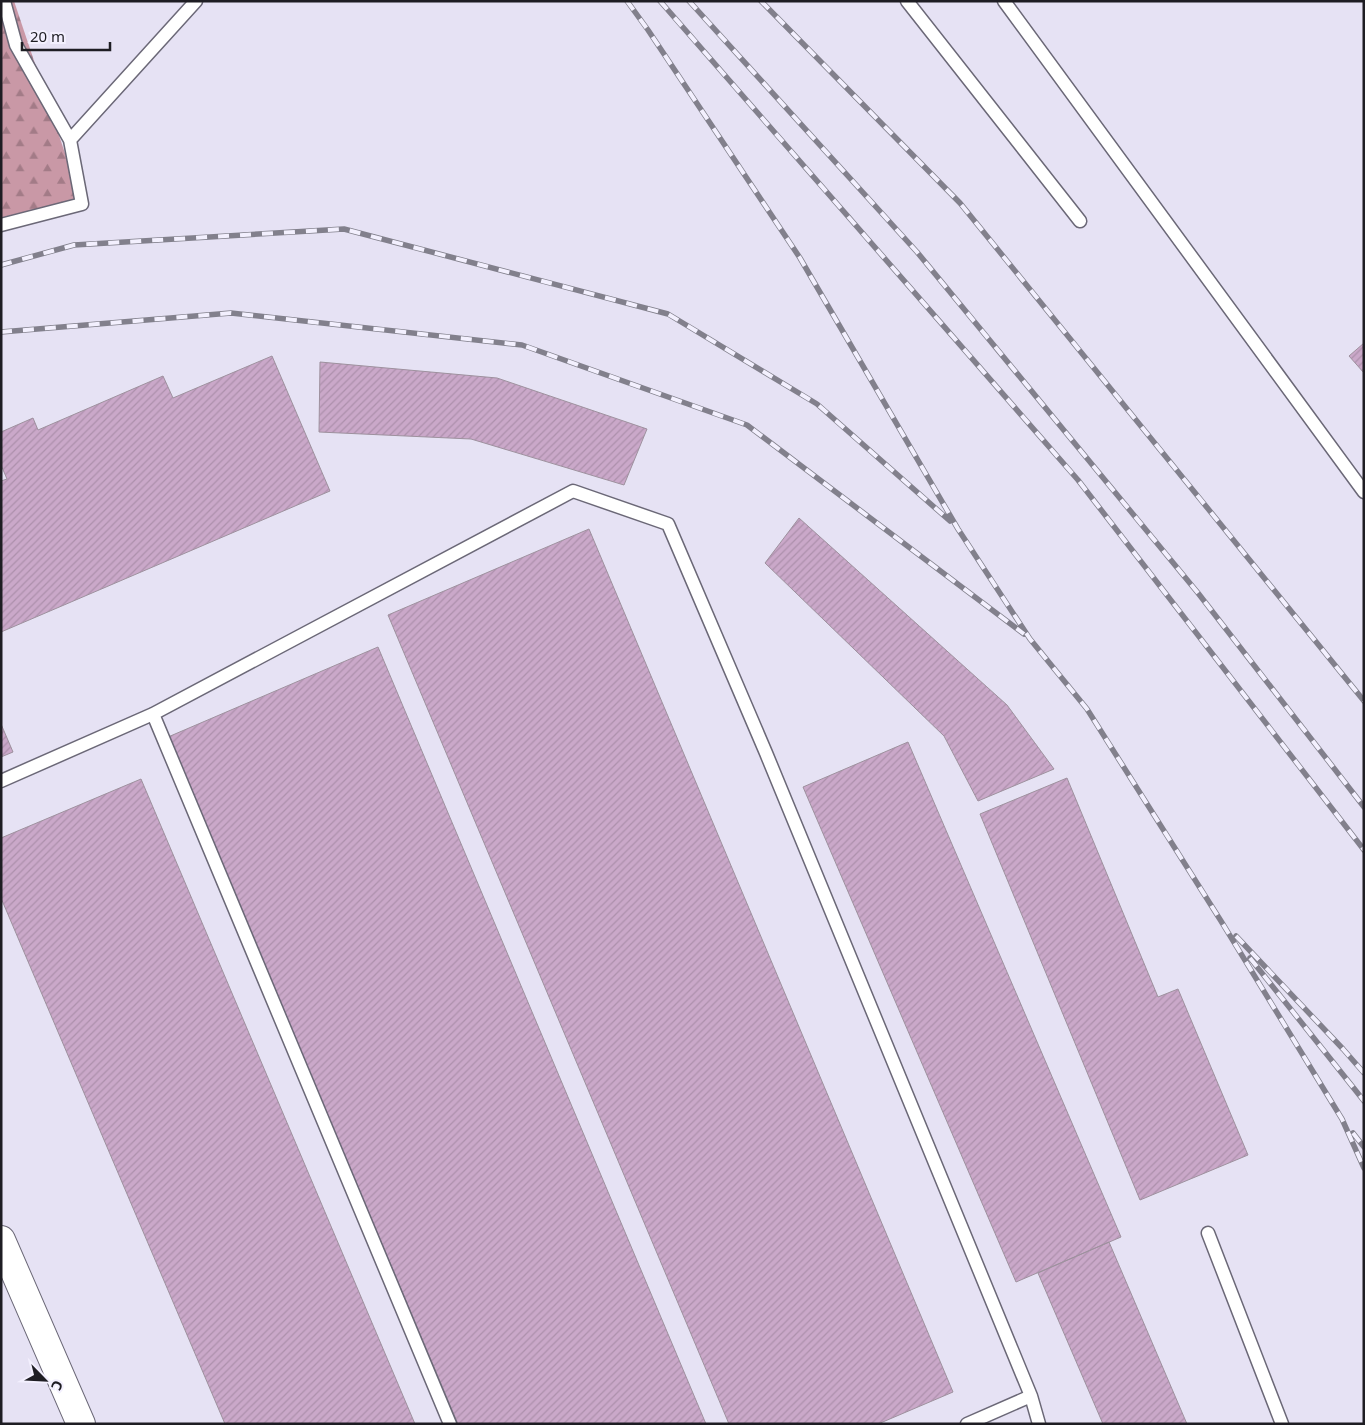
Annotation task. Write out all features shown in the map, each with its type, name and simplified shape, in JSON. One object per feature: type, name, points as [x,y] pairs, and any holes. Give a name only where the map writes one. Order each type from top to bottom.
[{"type":"street","points":[[1,1240],[81,1424]]},
{"type":"lane","points":[[1,225],[82,204],[70,140],[16,45],[4,1]]},
{"type":"lane","points":[[70,140],[196,1]]},
{"type":"lane","points":[[907,1],[1080,221]]},
{"type":"lane","points":[[1004,1],[1364,492]]},
{"type":"lane","points":[[1,781],[153,714],[573,491],[668,524],[766,753],[1031,1396],[1040,1424]]},
{"type":"lane","points":[[153,714],[450,1424]]},
{"type":"lane","points":[[1208,1233],[1282,1424]]},
{"type":"lane","points":[[967,1424],[1031,1396]]},
{"type":"green space","points":[[1,1],[14,1],[82,204],[1,230]]},
{"type":"building","points":[[1364,343],[1364,373],[1349,356]]},
{"type":"building","points":[[272,356],[330,491],[1,632],[1,481],[7,479],[1,465],[1,432],[33,418],[38,430],[163,376],[173,398]]},
{"type":"building","points":[[320,362],[497,378],[647,429],[624,485],[471,439],[319,432]]},
{"type":"building","points":[[799,518],[1007,705],[1054,769],[978,801],[944,736],[765,563]]},
{"type":"building","points":[[589,529],[953,1392],[878,1424],[729,1424],[388,615]]},
{"type":"building","points":[[378,647],[706,1424],[458,1424],[168,737]]},
{"type":"building","points":[[1,724],[13,752],[1,757]]},
{"type":"building","points":[[908,742],[1121,1237],[1016,1282],[803,787]]},
{"type":"building","points":[[1067,778],[1158,997],[1178,989],[1248,1155],[1140,1200],[980,814]]},
{"type":"building","points":[[141,779],[415,1424],[225,1424],[1,898],[1,838]]},
{"type":"building","points":[[1109,1242],[1187,1424],[1103,1424],[1038,1273]]},
{"type":"railway","points":[[627,1],[800,258],[958,529],[1030,639],[1087,709],[1221,921],[1342,1119],[1364,1168]]},
{"type":"railway","points":[[660,1],[1078,480],[1364,850]]},
{"type":"railway","points":[[689,1],[917,252],[1198,593],[1364,807]]},
{"type":"railway","points":[[761,1],[960,203],[1364,701]]},
{"type":"railway","points":[[1,265],[74,245],[344,229],[668,314],[817,404],[950,521]]},
{"type":"railway","points":[[1,332],[231,313],[522,345],[747,425],[1024,634]]},
{"type":"railway","points":[[1236,936],[1364,1073]]},
{"type":"railway","points":[[1250,958],[1364,1101]]},
{"type":"railway","points":[[1353,1133],[1364,1147]]}]
